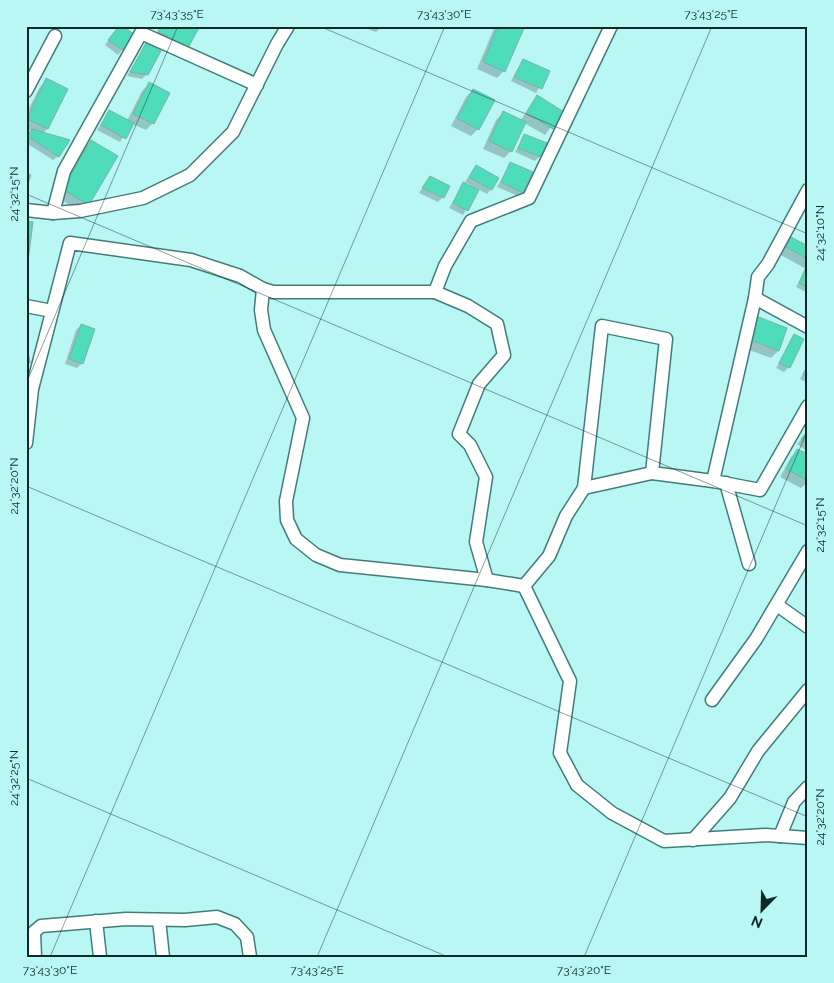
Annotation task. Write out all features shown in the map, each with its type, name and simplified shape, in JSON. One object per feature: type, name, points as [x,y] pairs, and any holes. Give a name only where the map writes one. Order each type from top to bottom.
[{"type":"street","points":[[26,210],[53,213],[80,211],[143,198],[190,175],[233,132],[288,26]]},
{"type":"street","points":[[435,292],[446,266],[471,221],[529,198],[611,26]]},
{"type":"street","points":[[53,213],[64,171],[141,33],[257,85]]},
{"type":"street","points":[[26,91],[55,36]]},
{"type":"street","points":[[713,481],[755,298],[758,277],[768,264],[808,190]]},
{"type":"street","points":[[26,444],[29,389],[70,243],[191,260],[240,276],[263,289],[273,292],[435,292],[468,306],[497,324],[504,355],[479,384],[459,434],[470,445],[486,477],[476,542],[487,580]]},
{"type":"street","points":[[263,289],[261,310],[264,330],[303,418],[286,500],[287,520],[296,539],[316,554],[340,565],[487,580],[524,586]]},
{"type":"street","points":[[755,298],[808,327]]},
{"type":"street","points":[[26,306],[52,311]]},
{"type":"street","points":[[524,586],[549,556],[566,516],[584,488],[602,326],[666,339],[652,473]]},
{"type":"street","points":[[584,488],[652,473],[726,483],[760,490],[808,406]]},
{"type":"street","points":[[726,483],[749,564]]},
{"type":"street","points":[[712,700],[756,639],[808,551]]},
{"type":"street","points":[[524,586],[570,682],[560,753],[577,785],[612,813],[664,841],[780,836],[808,838]]},
{"type":"street","points":[[777,604],[808,627]]},
{"type":"street","points":[[693,840],[730,798],[758,751],[808,690]]},
{"type":"street","points":[[780,836],[794,802],[808,787]]},
{"type":"street","points":[[35,957],[34,932],[42,926],[96,921],[217,918],[235,924],[247,937],[250,957]]},
{"type":"street","points":[[159,920],[163,957]]},
{"type":"street","points":[[96,921],[100,957]]},
{"type":"building","points":[[119,26],[123,26],[135,35],[124,51],[108,40]]},
{"type":"building","points":[[162,26],[200,26],[188,48],[159,32]]},
{"type":"building","points":[[498,26],[525,26],[505,72],[483,62]]},
{"type":"building","points":[[146,43],[161,51],[148,75],[130,72]]},
{"type":"building","points":[[523,59],[550,71],[542,89],[514,77]]},
{"type":"building","points":[[46,78],[68,89],[48,129],[27,119]]},
{"type":"building","points":[[149,82],[170,93],[154,124],[133,114]]},
{"type":"building","points":[[473,89],[495,100],[479,130],[457,118]]},
{"type":"building","points":[[537,95],[564,112],[553,129],[526,113]]},
{"type":"building","points":[[109,110],[134,123],[126,139],[101,125]]},
{"type":"building","points":[[503,111],[526,122],[512,152],[489,141]]},
{"type":"building","points":[[32,129],[70,140],[59,157],[27,136]]},
{"type":"building","points":[[524,134],[547,143],[541,157],[518,148]]},
{"type":"building","points":[[91,140],[118,156],[89,205],[62,189]]},
{"type":"building","points":[[510,162],[533,172],[523,193],[501,182]]},
{"type":"building","points":[[476,165],[499,178],[492,190],[469,177]]},
{"type":"building","points":[[26,174],[31,175],[26,189]]},
{"type":"building","points":[[430,176],[450,186],[444,198],[422,188]]},
{"type":"building","points":[[463,182],[479,190],[468,211],[453,203]]},
{"type":"building","points":[[26,221],[33,222],[28,261],[26,260]]},
{"type":"building","points":[[791,237],[808,246],[808,259],[786,247]]},
{"type":"building","points":[[806,267],[808,267],[808,287],[799,283]]},
{"type":"building","points":[[756,316],[787,328],[779,351],[748,339]]},
{"type":"building","points":[[81,324],[95,329],[83,364],[69,359]]},
{"type":"building","points":[[794,334],[804,339],[790,368],[779,363]]},
{"type":"building","points":[[26,340],[30,363],[26,364]]},
{"type":"building","points":[[808,366],[808,377],[803,374]]},
{"type":"building","points":[[808,430],[808,444],[801,439]]},
{"type":"building","points":[[797,449],[808,454],[808,481],[786,469]]}]
